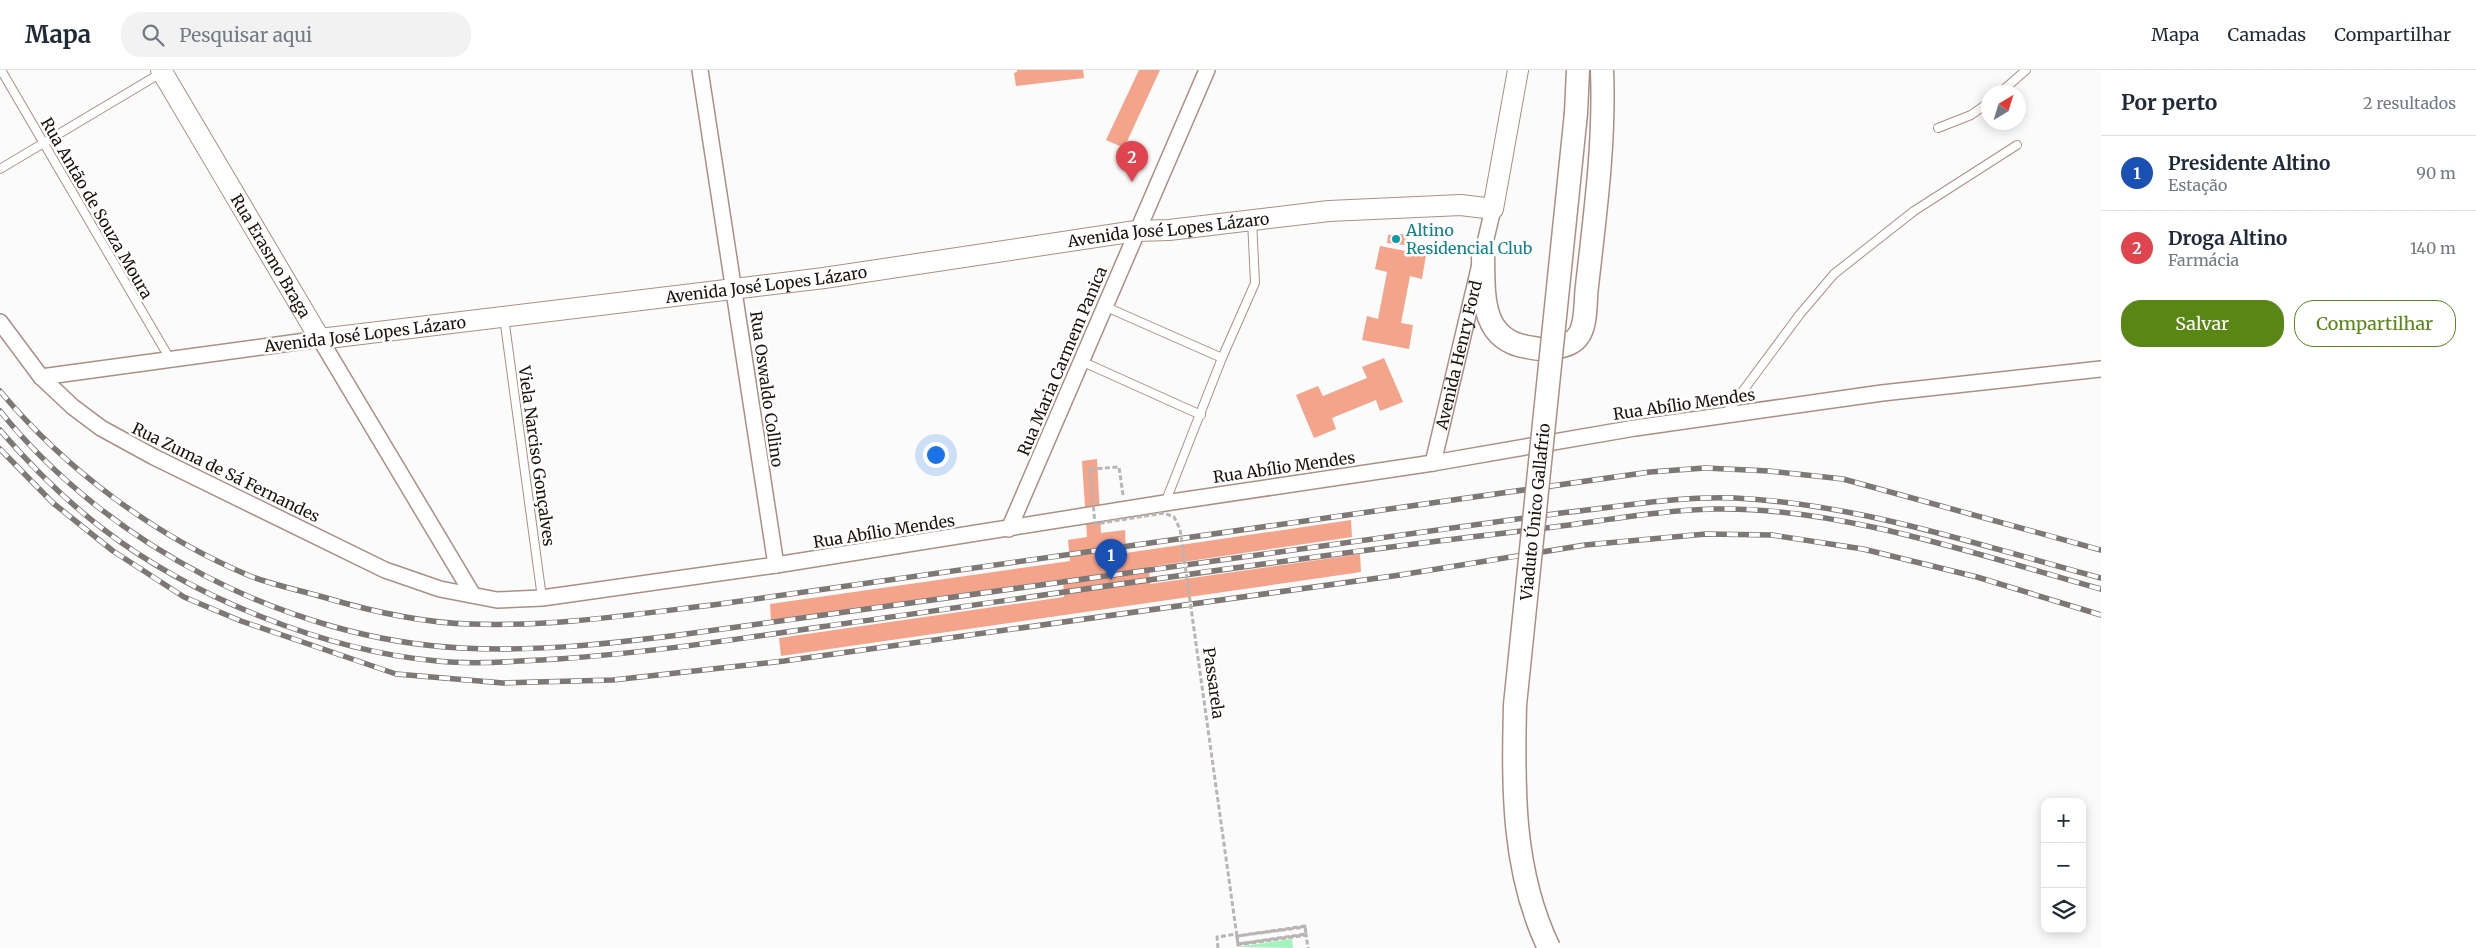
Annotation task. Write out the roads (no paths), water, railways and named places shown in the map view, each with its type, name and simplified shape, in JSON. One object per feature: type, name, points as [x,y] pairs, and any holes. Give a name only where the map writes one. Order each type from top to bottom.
[{"type":"main road","name":"Viaduto Único Gallafrio","points":[[1549,948],[1531,904],[1518,846],[1514,770],[1516,705],[1576,113],[1578,70]]},
{"type":"main road","points":[[1483,254],[1484,299],[1488,317],[1494,328],[1506,340],[1514,345],[1545,349],[1569,345],[1580,335],[1588,277],[1601,132],[1602,70]]},
{"type":"street","name":"Rua Oswaldo Collino","points":[[700,70],[776,565]]},
{"type":"street","name":"Rua Maria Carmem Panica","points":[[1009,529],[1207,70]]},
{"type":"street","name":"Avenida Henry Ford","points":[[1433,463],[1493,209],[1518,70]]},
{"type":"street","name":"Rua Erasmo Braga","points":[[167,71],[320,340],[473,595]]},
{"type":"street","name":"Avenida José Lopes Lázaro","points":[[41,377],[170,359],[735,289],[1136,231],[1169,230],[1329,211],[1461,205],[1493,209]]},
{"type":"street","name":"Rua Zuma de Sá Fernandes","points":[[0,322],[41,377],[73,407],[101,428],[154,458],[385,570],[440,590],[473,595]]},
{"type":"street","name":"Rua Abílio Mendes","points":[[473,595],[497,600],[542,598],[776,565],[1009,529],[1125,509],[1433,463],[1635,428],[1882,393],[2101,369]]},
{"type":"lane","name":"Rua Antão de Souza Moura","points":[[1,70],[170,359]]},
{"type":"lane","points":[[2009,85],[2026,70]]},
{"type":"lane","points":[[0,169],[167,71]]},
{"type":"lane","points":[[1938,128],[1971,115],[1981,108]]},
{"type":"lane","points":[[1724,415],[1800,314],[1834,274],[1914,211],[2017,145]]},
{"type":"lane","points":[[1165,503],[1222,358],[1255,283],[1251,219]]},
{"type":"lane","points":[[1104,306],[1222,358]]},
{"type":"lane","name":"Viela Narciso Gonçalves","points":[[504,317],[542,598]]},
{"type":"lane","points":[[1081,361],[1201,415]]},
{"type":"railway","points":[[0,391],[26,420],[83,474],[147,521],[215,560],[250,576],[277,585],[359,607],[415,619],[452,623],[533,624],[658,612],[1650,472],[1705,468],[1769,471],[1843,479],[2101,550]]},
{"type":"railway","points":[[0,411],[44,459],[93,503],[148,543],[206,576],[268,604],[331,626],[396,641],[461,648],[543,648],[679,635],[1561,513],[1713,498],[1782,502],[1874,518],[1920,528],[2101,578]]},
{"type":"railway","points":[[0,430],[49,482],[89,518],[138,554],[177,577],[261,617],[306,633],[350,646],[437,661],[467,663],[558,659],[656,650],[1382,548],[1648,514],[1714,509],[1761,510],[1859,524],[1959,548],[2101,589]]},
{"type":"railway","points":[[0,449],[53,503],[113,551],[184,597],[241,621],[396,674],[503,683],[613,680],[784,661],[1400,575],[1585,545],[1706,534],[1772,535],[1863,549],[1977,577],[2101,615]]},
{"type":"place","name":"Droga Altino","points":[[1132,182]]},
{"type":"place","name":"Altino Residencial Club","points":[[1396,239]]},
{"type":"place","name":"Presidente Altino","points":[[1111,580]]}]
